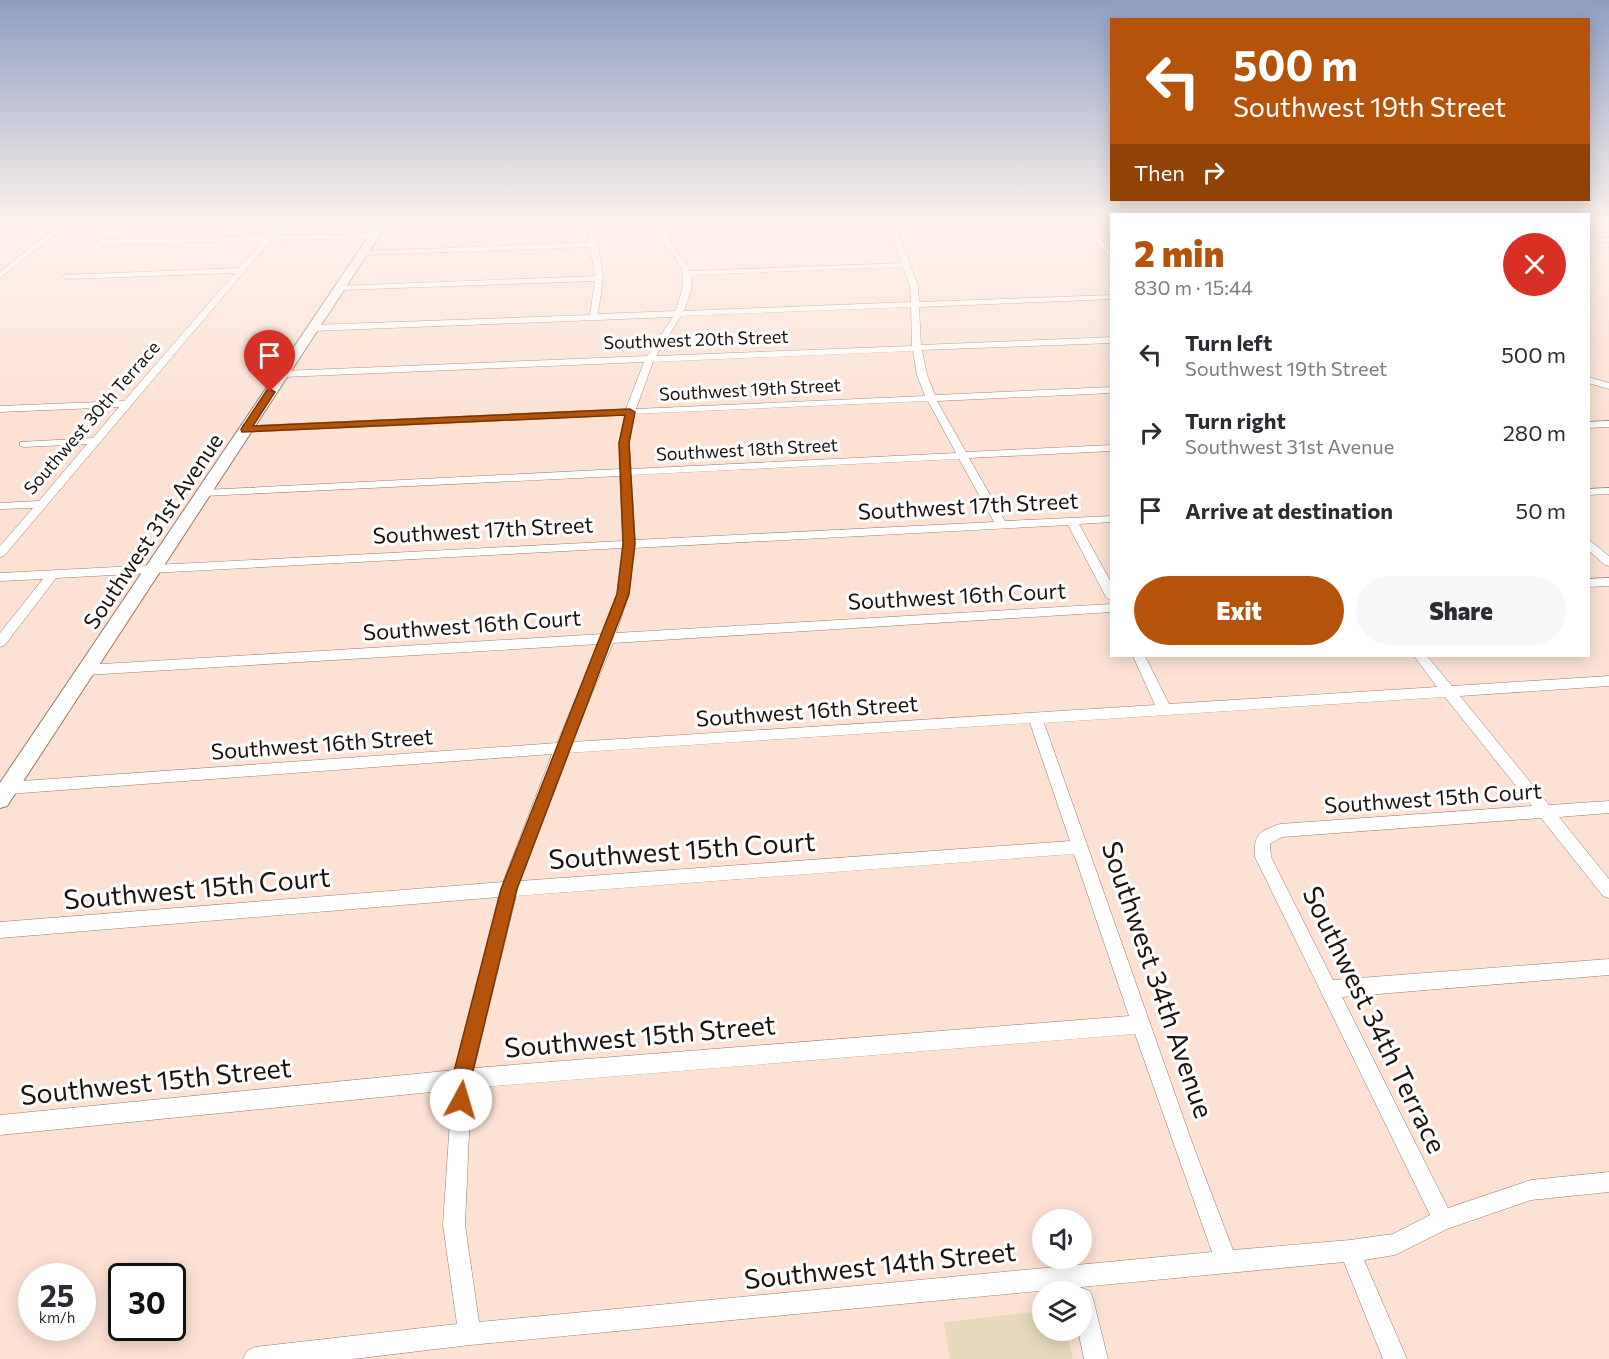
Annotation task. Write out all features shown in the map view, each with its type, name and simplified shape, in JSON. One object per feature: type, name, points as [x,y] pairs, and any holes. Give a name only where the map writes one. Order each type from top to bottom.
[{"type":"street","name":"Southwest 30th Terrace","points":[[0,553],[227,287]]},
{"type":"street","points":[[340,288],[355,287]]},
{"type":"street","points":[[594,316],[598,287]]},
{"type":"street","points":[[470,1334],[454,1225],[462,1079],[509,889],[562,748],[608,638],[623,594],[629,544],[624,443],[630,412],[650,359],[679,313],[687,287]]},
{"type":"street","points":[[914,287],[917,348],[922,375],[1000,525]]},
{"type":"street","name":"Southwest 31st Avenue","points":[[4,794],[340,288]]},
{"type":"street","points":[[313,328],[1110,297]]},
{"type":"street","name":"Southwest 20th Street","points":[[283,374],[1110,340]]},
{"type":"street","points":[[1590,381],[1609,386]]},
{"type":"street","name":"Southwest 19th Street","points":[[246,429],[1110,390]]},
{"type":"street","points":[[0,409],[126,404]]},
{"type":"street","points":[[1590,425],[1609,424]]},
{"type":"street","points":[[24,444],[95,441]]},
{"type":"street","name":"Southwest 18th Street","points":[[204,493],[1110,448]]},
{"type":"street","points":[[1590,492],[1609,491]]},
{"type":"street","points":[[0,506],[41,504]]},
{"type":"street","name":"Southwest 17th Street","points":[[0,577],[1110,519]]},
{"type":"street","points":[[1072,521],[1110,593]]},
{"type":"street","points":[[1590,545],[1609,562]]},
{"type":"street","points":[[0,642],[53,574]]},
{"type":"street","points":[[1590,583],[1609,582]]},
{"type":"street","name":"Southwest 16th Court","points":[[86,670],[1110,608]]},
{"type":"street","points":[[1139,657],[1164,710]]},
{"type":"street","points":[[1421,657],[1609,891]]},
{"type":"street","name":"Southwest 16th Street","points":[[4,794],[562,748],[1609,681]]},
{"type":"street","name":"Southwest 34th Avenue","points":[[1035,718],[1226,1261]]},
{"type":"street","name":"Southwest 15th Court","points":[[1262,842],[1280,831],[1609,807]]},
{"type":"street","name":"Southwest 34th Terrace","points":[[1262,842],[1263,856],[1443,1220]]},
{"type":"street","name":"Southwest 15th Court","points":[[0,930],[509,889],[1081,847]]},
{"type":"street","points":[[1329,989],[1609,967]]},
{"type":"street","name":"Southwest 15th Street","points":[[0,1125],[462,1079],[1142,1024]]},
{"type":"street","name":"Southwest 14th Street","points":[[1092,1282],[1226,1261],[1350,1251],[1395,1244],[1443,1220],[1531,1190],[1609,1182]]},
{"type":"street","points":[[1350,1251],[1395,1359]]},
{"type":"street","name":"Southwest 14th Street","points":[[255,1359],[470,1334],[1032,1288]]},
{"type":"street","points":[[1092,1341],[1096,1359]]},
{"type":"shaded area","points":[[1032,1312],[1032,1341],[1068,1341],[1073,1359],[950,1359],[944,1322]]},
{"type":"route","points":[[270,392],[246,429],[630,412],[624,443],[629,544],[623,594],[608,638],[562,748],[509,889],[462,1079],[461,1100]]}]
